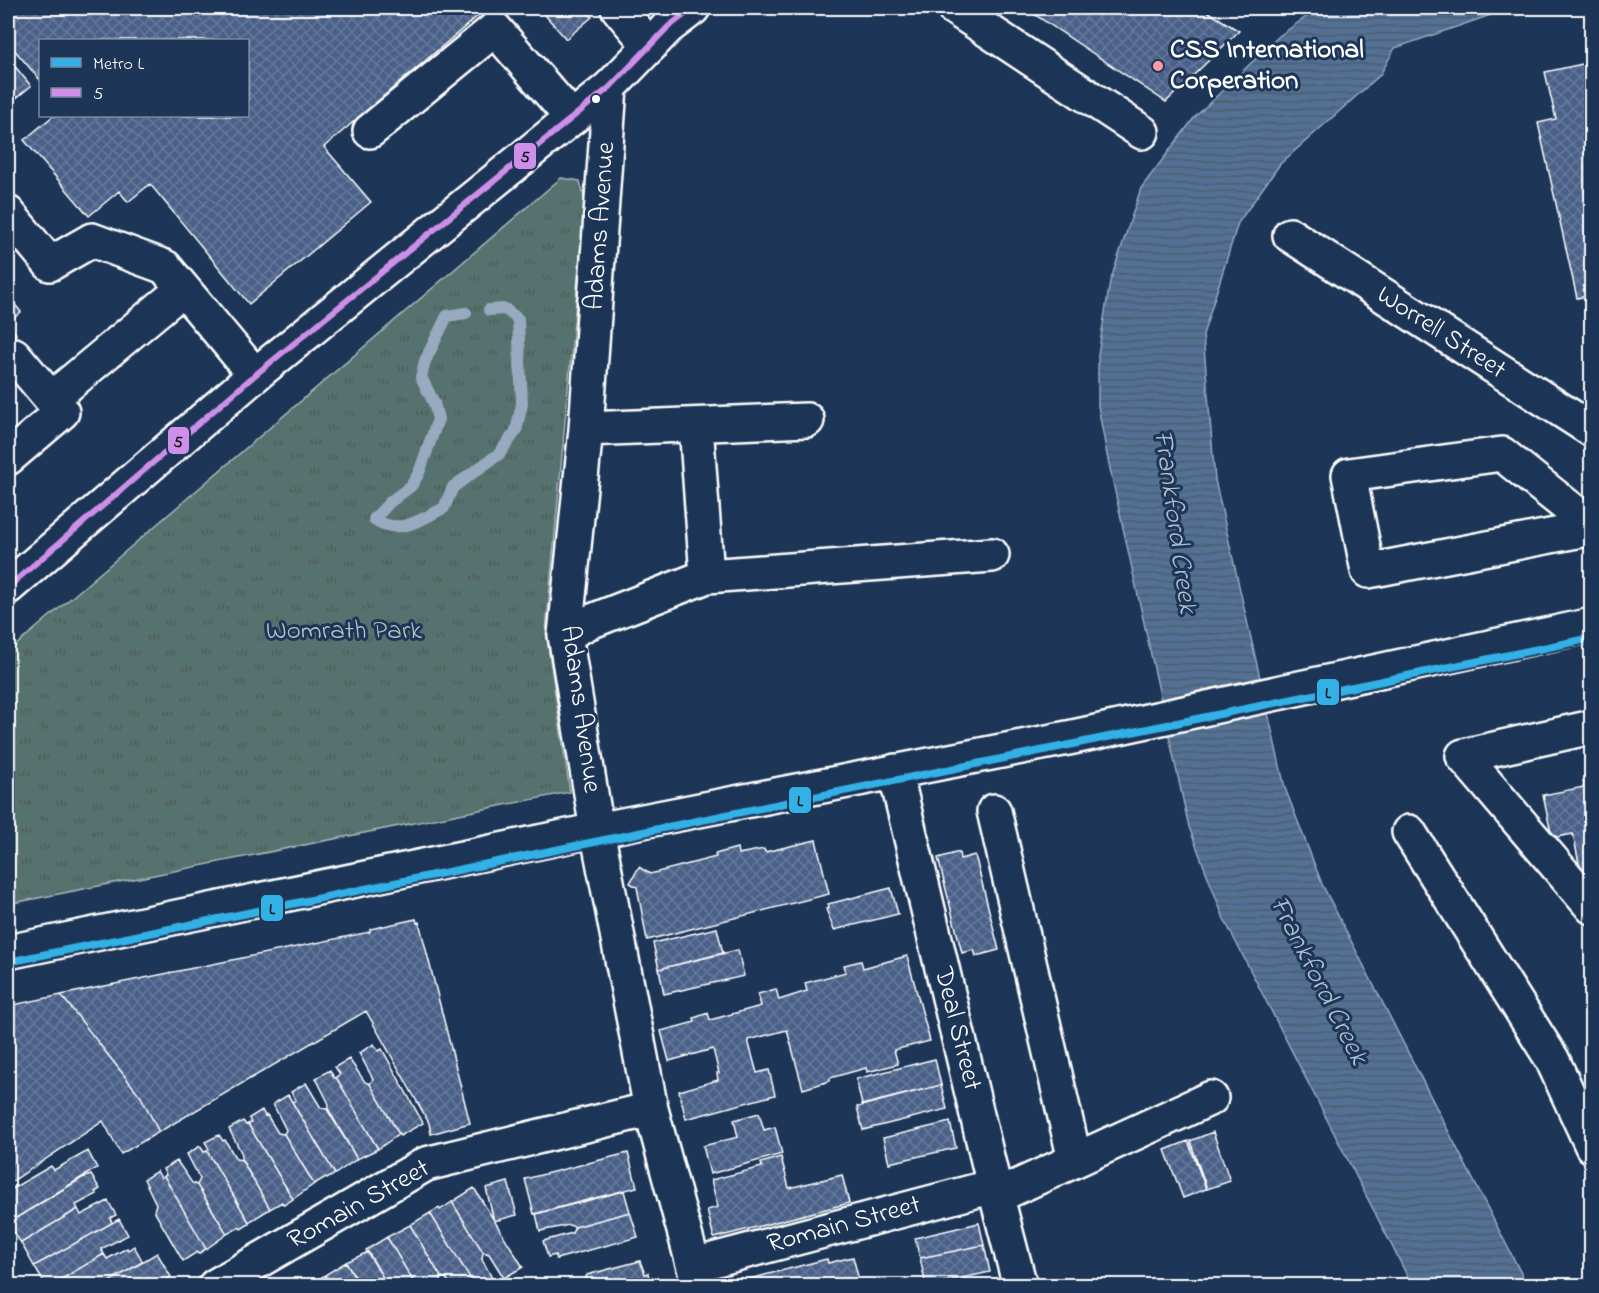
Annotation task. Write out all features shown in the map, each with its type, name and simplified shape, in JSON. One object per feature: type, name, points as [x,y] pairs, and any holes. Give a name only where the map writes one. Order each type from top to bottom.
[{"type":"street","points":[[8,587],[255,375],[610,87],[671,22],[618,8]]},
{"type":"street","points":[[954,8],[1142,132]]},
{"type":"street","points":[[370,131],[495,28],[572,118]]},
{"type":"street","name":"Adams Avenue","points":[[610,87],[586,429],[565,635],[597,830],[651,1109],[696,1275]]},
{"type":"street","points":[[8,213],[50,264],[92,240],[165,267],[255,375]]},
{"type":"street","name":"Worrell Street","points":[[1290,235],[1592,430]]},
{"type":"street","points":[[51,399],[183,289]]},
{"type":"street","points":[[8,360],[14,355],[62,412],[8,458]]},
{"type":"street","points":[[586,429],[807,420]]},
{"type":"street","points":[[696,425],[707,576]]},
{"type":"street","points":[[1502,454],[1592,527],[1368,571],[1349,475],[1502,454]]},
{"type":"street","points":[[565,635],[588,623],[707,576],[992,555]]},
{"type":"street","points":[[8,952],[597,830],[1073,737],[1592,625]]},
{"type":"street","points":[[1592,727],[1463,756],[1592,907]]},
{"type":"street","name":"Deal Street","points":[[895,771],[1020,1286]]},
{"type":"street","points":[[994,811],[1075,1160]]},
{"type":"street","points":[[1409,832],[1552,1059],[1592,1146]]},
{"type":"street","name":"Romain Street","points":[[696,1275],[996,1191],[1075,1160],[1211,1098]]},
{"type":"street","name":"Romain Street","points":[[215,1286],[426,1164],[651,1109]]},
{"type":"green space","name":"Womrath Park","points":[[561,178],[580,181],[585,201],[546,632],[570,792],[8,904],[8,652]]},
{"type":"water","name":"Frankford Creek","points":[[1319,8],[1511,8],[1395,48],[1380,75],[1280,164],[1238,223],[1203,335],[1215,480],[1285,788],[1322,884],[1527,1285],[1412,1285],[1224,919],[1189,827],[1098,406],[1098,355],[1110,282],[1141,188],[1194,118],[1279,36]]},
{"type":"building","points":[[8,8],[487,8],[324,147],[371,202],[249,304],[150,184],[128,202],[119,191],[89,216],[24,140],[52,117],[249,117],[249,39],[39,39],[39,79],[12,47],[8,51]]},
{"type":"building","points":[[539,8],[583,8],[592,17],[566,39]]},
{"type":"building","name":"CSS International Corperation","points":[[1025,8],[1202,8],[1239,31],[1166,102]]},
{"type":"building","points":[[8,58],[31,86],[8,102]]},
{"type":"building","points":[[1592,62],[1592,295],[1577,298],[1538,123],[1556,119],[1545,72]]},
{"type":"building","points":[[8,296],[21,312],[8,323]]},
{"type":"building","points":[[8,323],[16,334],[8,340]]},
{"type":"building","points":[[1592,780],[1592,889],[1583,883],[1573,834],[1552,838],[1543,795],[1584,787],[1583,781]]},
{"type":"building","points":[[816,840],[829,894],[647,940],[637,887],[630,883],[639,867],[650,874],[716,857],[715,854],[737,848],[738,854],[764,849],[765,852]]},
{"type":"building","points":[[959,852],[960,859],[975,855],[999,950],[976,956],[974,950],[962,953],[938,858]]},
{"type":"building","points":[[891,888],[898,914],[834,930],[826,909],[829,908],[828,904]]},
{"type":"building","points":[[416,919],[417,923],[419,922],[470,1123],[431,1134],[429,1123],[366,1011],[159,1132],[141,1097],[61,995],[370,932],[370,929]]},
{"type":"building","points":[[717,928],[723,953],[659,969],[653,943]]},
{"type":"building","points":[[738,950],[744,976],[664,994],[659,969]]},
{"type":"building","points":[[907,956],[930,1041],[894,1050],[898,1064],[867,1072],[866,1068],[830,1078],[830,1081],[803,1089],[787,1030],[748,1040],[757,1073],[769,1070],[775,1095],[686,1119],[679,1091],[718,1080],[717,1073],[719,1073],[713,1049],[669,1061],[661,1031],[695,1022],[694,1018],[708,1013],[710,1020],[761,1006],[758,994],[776,989],[779,1000],[807,991],[805,983],[846,972],[844,965],[861,961],[863,968]]},
{"type":"building","points":[[61,995],[141,1097],[159,1132],[121,1154],[103,1121],[8,1184],[8,1006]]},
{"type":"building","points":[[374,1044],[378,1051],[382,1049],[423,1123],[400,1136],[370,1084],[373,1079],[359,1053]]},
{"type":"building","points":[[349,1059],[365,1082],[370,1084],[399,1134],[378,1149],[336,1077],[340,1074],[335,1067]]},
{"type":"building","points":[[935,1059],[941,1085],[862,1105],[856,1079]]},
{"type":"building","points":[[330,1070],[378,1149],[357,1159],[328,1109],[329,1104],[316,1078]]},
{"type":"building","points":[[306,1083],[321,1108],[327,1109],[357,1159],[335,1174],[292,1102],[296,1100],[291,1092]]},
{"type":"building","points":[[941,1085],[947,1109],[863,1130],[857,1107]]},
{"type":"building","points":[[288,1095],[335,1174],[314,1184],[284,1134],[286,1130],[273,1104]]},
{"type":"building","points":[[262,1110],[278,1133],[284,1134],[314,1184],[293,1199],[248,1124],[251,1123],[249,1118]]},
{"type":"building","points":[[759,1113],[764,1130],[775,1127],[782,1154],[710,1174],[703,1146],[738,1137],[734,1120]]},
{"type":"building","points":[[243,1121],[246,1125],[248,1124],[293,1199],[284,1205],[282,1202],[270,1209],[241,1159],[242,1154],[229,1129]]},
{"type":"building","points":[[950,1122],[956,1148],[889,1163],[883,1138]]},
{"type":"building","points":[[1213,1132],[1230,1181],[1207,1189],[1190,1141]]},
{"type":"building","points":[[219,1135],[223,1141],[225,1140],[236,1159],[242,1160],[270,1209],[249,1222],[207,1151],[209,1149],[205,1142]]},
{"type":"building","points":[[1188,1141],[1206,1189],[1183,1198],[1165,1150]]},
{"type":"building","points":[[200,1146],[204,1152],[207,1151],[249,1222],[241,1229],[240,1227],[227,1234],[197,1185],[200,1179],[187,1154]]},
{"type":"building","points":[[88,1151],[97,1168],[8,1223],[8,1191],[51,1166],[54,1170]]},
{"type":"building","points":[[628,1153],[637,1187],[534,1214],[525,1179]]},
{"type":"building","points":[[781,1157],[789,1188],[842,1175],[849,1203],[714,1238],[707,1210],[718,1207],[711,1180],[762,1167],[761,1163]]},
{"type":"building","points":[[177,1161],[192,1183],[197,1185],[227,1234],[206,1249],[164,1176],[166,1175],[163,1169]]},
{"type":"building","points":[[157,1171],[161,1178],[164,1176],[206,1249],[183,1261],[154,1211],[156,1204],[144,1179]]},
{"type":"building","points":[[91,1175],[100,1189],[95,1192],[97,1194],[76,1205],[78,1209],[21,1243],[8,1223],[82,1178]]},
{"type":"building","points":[[508,1182],[517,1215],[494,1221],[486,1188]]},
{"type":"building","points":[[474,1188],[523,1267],[504,1278],[489,1254],[483,1252],[452,1202]]},
{"type":"building","points":[[624,1191],[630,1212],[575,1227],[569,1225],[540,1231],[536,1214]]},
{"type":"building","points":[[108,1201],[116,1215],[110,1218],[112,1223],[34,1266],[21,1243],[78,1209],[81,1215]]},
{"type":"building","points":[[452,1202],[483,1252],[482,1259],[495,1284],[492,1286],[475,1286],[430,1213]]},
{"type":"building","points":[[630,1212],[638,1237],[556,1259],[555,1255],[548,1257],[543,1241],[572,1233],[575,1227]]},
{"type":"building","points":[[430,1213],[475,1286],[451,1286],[446,1278],[441,1277],[410,1225]]},
{"type":"building","points":[[119,1219],[128,1235],[101,1249],[104,1254],[50,1286],[46,1286],[34,1266]]},
{"type":"building","points":[[979,1223],[984,1245],[920,1258],[915,1238]]},
{"type":"building","points":[[410,1225],[441,1277],[441,1286],[416,1286],[387,1237]]},
{"type":"building","points":[[387,1237],[416,1286],[388,1286],[366,1250]]},
{"type":"building","points":[[984,1245],[990,1272],[926,1286],[920,1258]]},
{"type":"building","points":[[134,1246],[143,1262],[102,1286],[50,1286],[104,1254],[107,1259]]},
{"type":"building","points":[[368,1252],[388,1286],[361,1286],[346,1262]]},
{"type":"building","points":[[157,1253],[171,1277],[155,1286],[102,1286]]},
{"type":"building","points":[[853,1257],[859,1280],[839,1286],[730,1284],[827,1259],[828,1263]]},
{"type":"building","points":[[640,1261],[645,1274],[648,1273],[650,1283],[639,1286],[568,1286],[584,1281],[587,1275]]},
{"type":"building","points":[[346,1262],[360,1286],[331,1286],[325,1275]]},
{"type":"building","points":[[325,1275],[331,1286],[308,1286]]},
{"type":"waterway","points":[[466,313],[447,316],[425,361],[421,377],[434,403],[438,419],[419,473],[411,486],[390,502],[374,519],[383,524],[392,526],[409,524],[444,508],[453,487],[499,454],[516,431],[522,404],[518,319],[505,309],[489,310]]},
{"type":"metro line","name":"L","points":[[8,962],[1592,638]]},
{"type":"transit line","name":"5","points":[[8,587],[255,375],[610,87],[668,27],[693,8]]},
{"type":"place","name":"CSS International Corperation","points":[[1158,66]]}]
